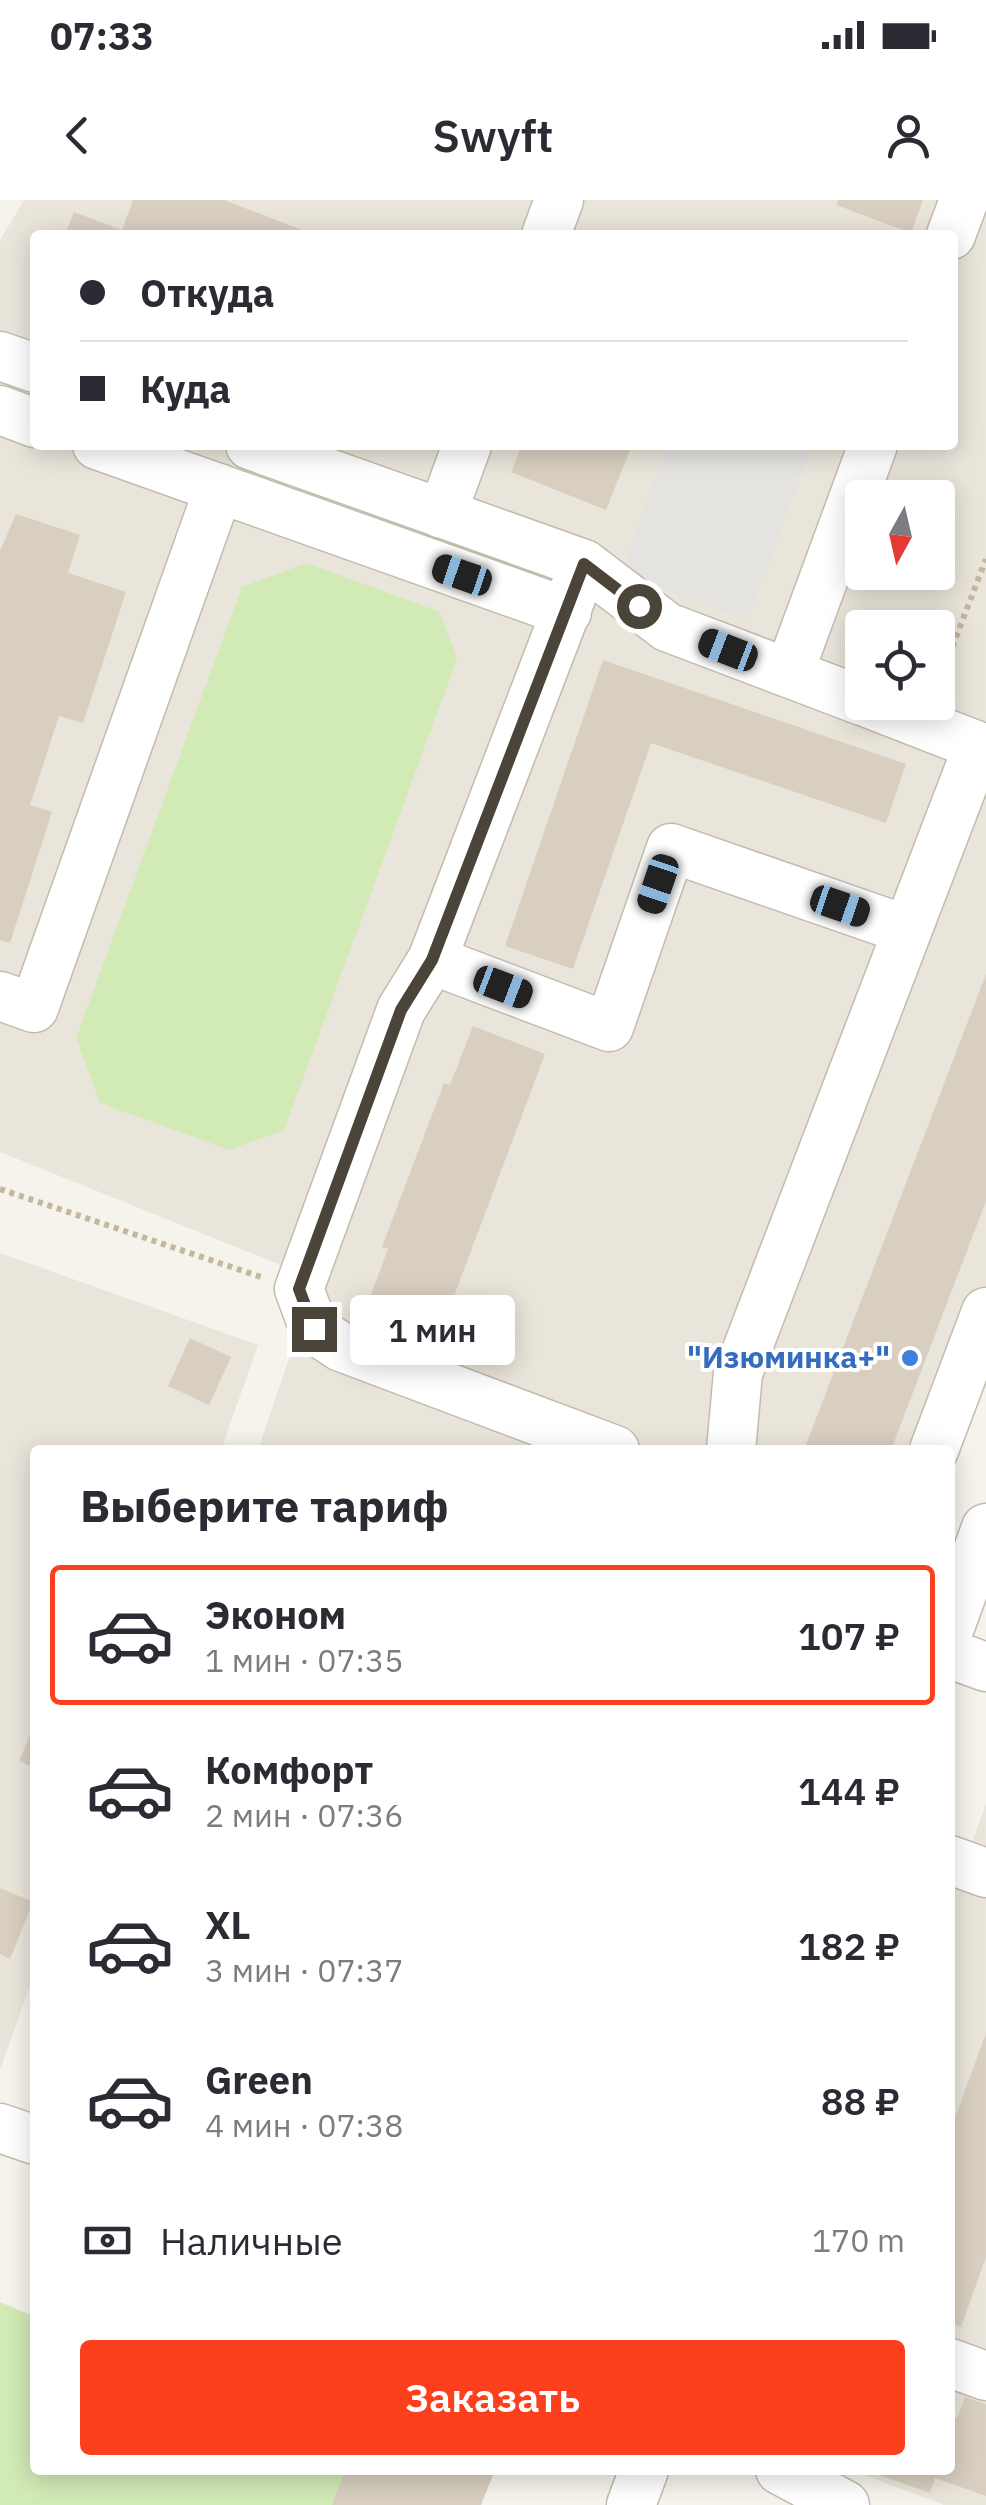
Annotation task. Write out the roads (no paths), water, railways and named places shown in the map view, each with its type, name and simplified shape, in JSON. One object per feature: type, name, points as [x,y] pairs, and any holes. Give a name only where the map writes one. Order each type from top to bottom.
[{"type":"street","points":[[548,230],[559,200]]},
{"type":"street","points":[[952,230],[964,200]]},
{"type":"street","points":[[0,356],[30,366]]},
{"type":"street","points":[[0,410],[30,421]]},
{"type":"street","points":[[111,450],[567,612]]},
{"type":"street","points":[[264,450],[584,564],[667,626],[845,695]]},
{"type":"street","points":[[442,514],[466,450]]},
{"type":"street","points":[[788,673],[871,450]]},
{"type":"street","points":[[0,996],[34,1008],[219,488]]},
{"type":"street","points":[[584,564],[432,960],[401,1010],[299,1289],[314,1329],[341,1347],[602,1445]]},
{"type":"street","points":[[731,1445],[738,1373],[982,747],[911,720]]},
{"type":"street","points":[[432,960],[609,1027],[670,848],[908,930]]},
{"type":"street","points":[[936,1445],[986,1312]]},
{"type":"street","points":[[955,1618],[986,1528]]},
{"type":"street","points":[[955,1637],[986,1667]]},
{"type":"street","points":[[955,1862],[986,1873]]},
{"type":"street","points":[[0,2128],[30,2138]]},
{"type":"street","points":[[955,2365],[986,2376]]},
{"type":"street","points":[[631,2505],[642,2475]]},
{"type":"street","points":[[789,2475],[845,2505]]},
{"type":"place","name":"\"Изюминка+\"","points":[[910,1358]]}]
